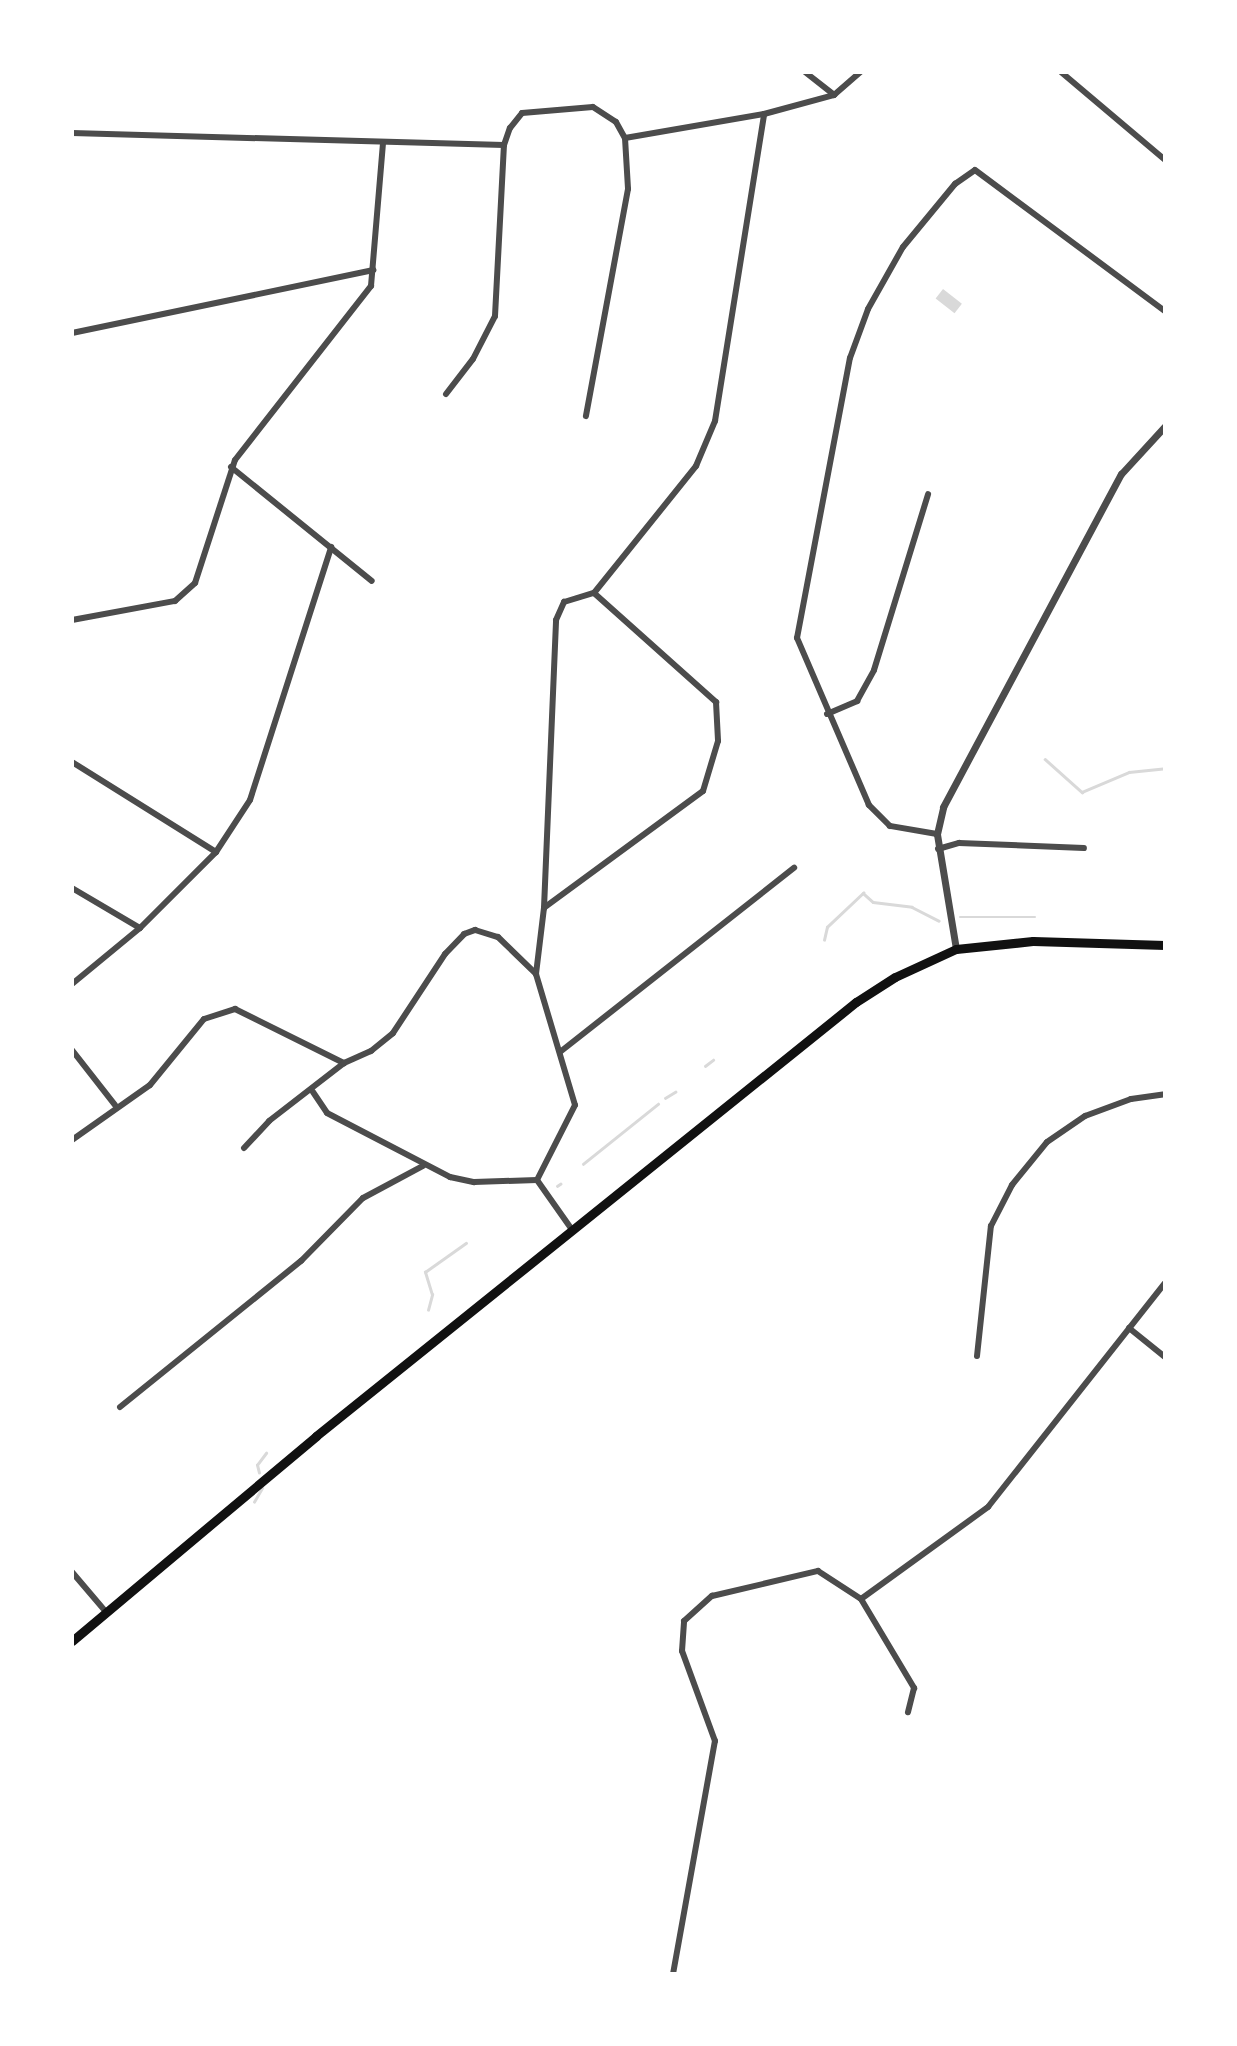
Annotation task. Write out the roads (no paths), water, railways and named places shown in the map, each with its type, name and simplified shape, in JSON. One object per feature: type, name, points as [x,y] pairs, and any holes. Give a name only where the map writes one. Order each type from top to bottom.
[{"type":"main road","points":[[72,1641],[573,1231],[856,1003],[895,977],[956,949],[1033,941],[1165,945]]},
{"type":"street","points":[[805,72],[834,95]]},
{"type":"street","points":[[625,138],[764,114],[834,95],[860,72]]},
{"type":"street","points":[[1061,72],[1165,160]]},
{"type":"street","points":[[446,394],[473,359],[495,316],[504,145],[522,113],[566,106],[593,107],[616,122],[625,138],[628,189],[586,416]]},
{"type":"street","points":[[594,593],[696,466],[715,421],[764,114]]},
{"type":"street","points":[[72,134],[504,145]]},
{"type":"street","points":[[72,620],[175,601],[190,589],[201,573],[231,467],[366,298],[373,270],[383,142]]},
{"type":"street","points":[[937,834],[900,829],[877,816],[827,714],[797,638],[849,358],[868,309],[903,247],[955,184],[975,170],[1165,311]]},
{"type":"street","points":[[72,332],[373,270]]},
{"type":"street","points":[[956,949],[938,849],[937,834],[945,801],[1070,561],[1121,474],[1165,426]]},
{"type":"street","points":[[231,467],[372,581]]},
{"type":"street","points":[[827,714],[858,701],[874,670],[928,494]]},
{"type":"street","points":[[72,984],[140,928],[216,852],[250,800],[331,547]]},
{"type":"street","points":[[536,974],[544,908],[556,620],[564,602],[578,594],[594,593],[716,702],[718,741],[703,791],[544,908]]},
{"type":"street","points":[[72,762],[216,852]]},
{"type":"street","points":[[938,849],[959,843],[1084,848]]},
{"type":"street","points":[[560,1052],[794,868]]},
{"type":"street","points":[[72,888],[140,928]]},
{"type":"street","points":[[244,1148],[276,1115],[313,1091],[344,1063],[371,1051],[393,1033],[445,954],[475,930],[510,944],[536,974],[575,1105],[537,1180]]},
{"type":"street","points":[[72,1140],[116,1105],[150,1085],[204,1019],[235,1009],[344,1063]]},
{"type":"street","points":[[72,1050],[116,1105]]},
{"type":"street","points":[[313,1091],[327,1113],[423,1166],[474,1182],[537,1180]]},
{"type":"street","points":[[977,1356],[991,1226],[1012,1185],[1047,1142],[1085,1116],[1131,1099],[1165,1094]]},
{"type":"street","points":[[120,1407],[301,1261],[363,1198],[423,1166]]},
{"type":"street","points":[[537,1180],[573,1231]]},
{"type":"street","points":[[861,1599],[988,1507],[1165,1283]]},
{"type":"street","points":[[1129,1328],[1165,1357]]},
{"type":"street","points":[[673,1974],[715,1741],[682,1651],[684,1621],[712,1596],[818,1571],[861,1599],[914,1688],[908,1712]]},
{"type":"street","points":[[72,1572],[106,1612]]},
{"type":"waterway","points":[[1045,759],[1082,792],[1129,772],[1165,768]]},
{"type":"waterway","points":[[824,940],[827,927],[863,893],[873,902],[912,907],[939,921]]},
{"type":"waterway","points":[[960,917],[1035,917]]},
{"type":"waterway","points":[[705,1066],[713,1060]]},
{"type":"waterway","points":[[665,1098],[675,1092]]},
{"type":"waterway","points":[[583,1164],[658,1104]]},
{"type":"waterway","points":[[428,1310],[432,1295],[425,1272],[466,1243]]},
{"type":"waterway","points":[[259,1473],[257,1465],[266,1453]]},
{"type":"waterway","points":[[254,1502],[262,1488]]}]
